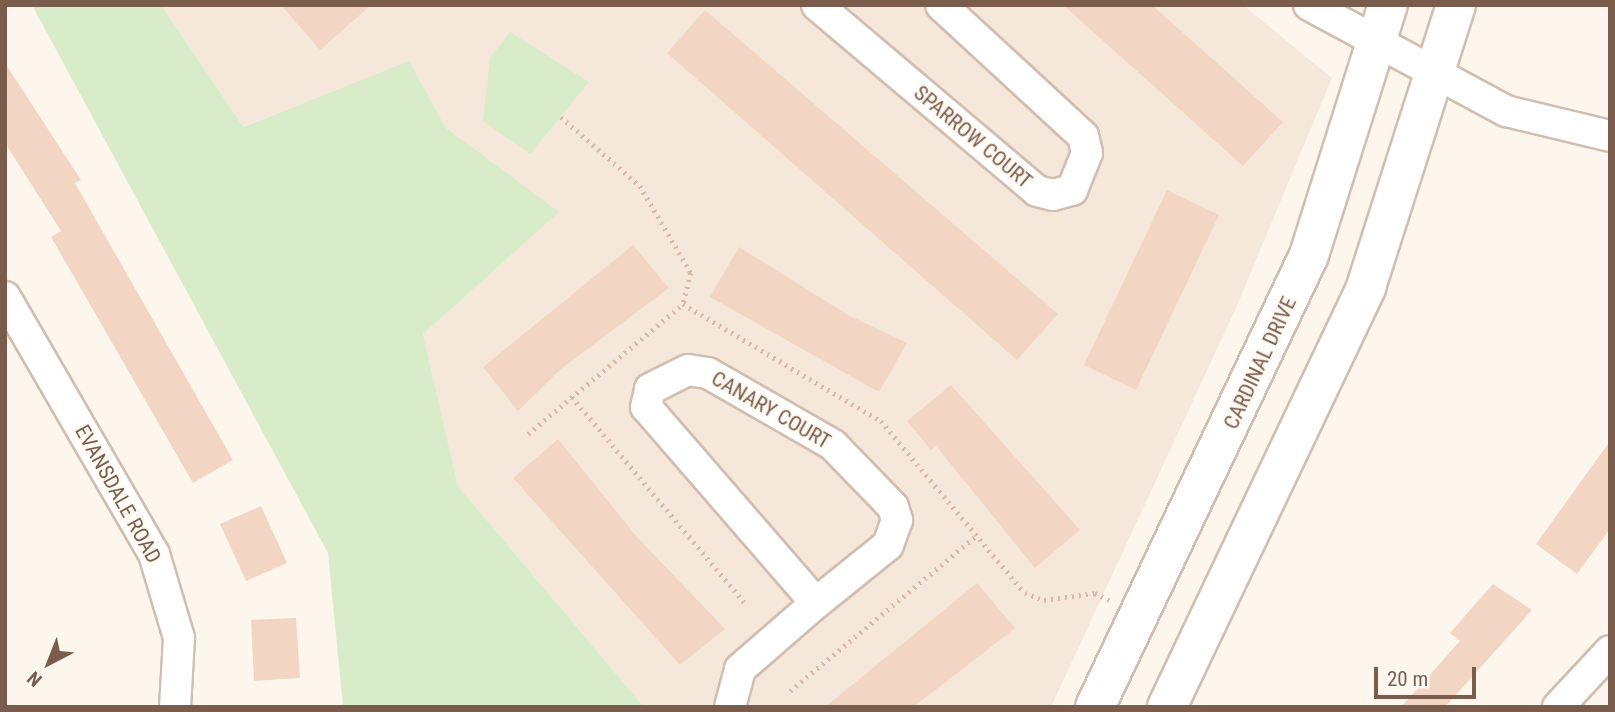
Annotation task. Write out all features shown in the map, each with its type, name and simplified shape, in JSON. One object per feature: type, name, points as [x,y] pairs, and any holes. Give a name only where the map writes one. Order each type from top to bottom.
[{"type":"main road","name":"CARDINAL DRIVE","points":[[1095,707],[1298,279],[1378,46],[1388,5]]},
{"type":"main road","points":[[1167,707],[1336,357],[1436,78],[1456,5]]},
{"type":"street","name":"SPARROW COURT","points":[[817,5],[1037,191],[1053,195],[1072,190],[1085,165],[1083,136],[942,5]]},
{"type":"street","points":[[1309,5],[1436,78],[1506,111],[1610,136]]},
{"type":"street","name":"EVANSDALE ROAD","points":[[5,298],[154,554],[178,638],[175,707]]},
{"type":"street","name":"CANARY COURT","points":[[730,707],[740,669],[888,545],[897,520],[892,507],[842,452],[720,379],[688,370],[665,377],[650,390],[650,415],[817,603]]},
{"type":"street","points":[[1558,707],[1610,651]]},
{"type":"path","points":[[561,117],[640,186],[691,273],[683,304]]},
{"type":"path","points":[[572,397],[744,602]]},
{"type":"path","points":[[790,691],[977,535]]},
{"type":"path","points":[[1025,593],[1044,600],[1095,593]]},
{"type":"shaded area","points":[[161,5],[1243,5],[1332,78],[1236,308],[1051,707],[644,707],[458,486],[423,334],[558,212],[446,128],[409,62],[242,127]]},
{"type":"green space","points":[[32,5],[161,5],[243,127],[409,61],[446,128],[559,212],[423,334],[458,486],[644,707],[343,707],[328,553]]},
{"type":"green space","points":[[510,32],[589,82],[530,154],[483,121],[490,58]]},
{"type":"building","points":[[281,5],[371,5],[320,50]]},
{"type":"building","points":[[1063,5],[1152,5],[1283,122],[1243,166]]},
{"type":"building","points":[[705,10],[1058,314],[1017,360],[667,53]]},
{"type":"building","points":[[5,63],[81,180],[75,183],[233,460],[193,483],[51,237],[61,231],[5,143]]},
{"type":"building","points":[[1167,190],[1219,215],[1136,390],[1084,365]]},
{"type":"building","points":[[633,245],[669,288],[562,368],[518,411],[483,367]]},
{"type":"building","points":[[739,247],[848,315],[907,343],[879,392],[710,297]]},
{"type":"building","points":[[951,385],[1080,530],[1035,568],[936,446],[931,450],[907,421]]},
{"type":"building","points":[[558,439],[636,536],[725,629],[680,665],[513,478]]},
{"type":"building","points":[[1610,441],[1610,529],[1577,574],[1536,544]]},
{"type":"building","points":[[261,506],[287,563],[246,581],[220,524]]},
{"type":"building","points":[[977,583],[1015,628],[913,707],[825,707]]},
{"type":"building","points":[[1493,584],[1532,610],[1445,707],[1401,707],[1460,641],[1450,633]]},
{"type":"building","points":[[296,618],[300,678],[254,681],[251,620]]}]
